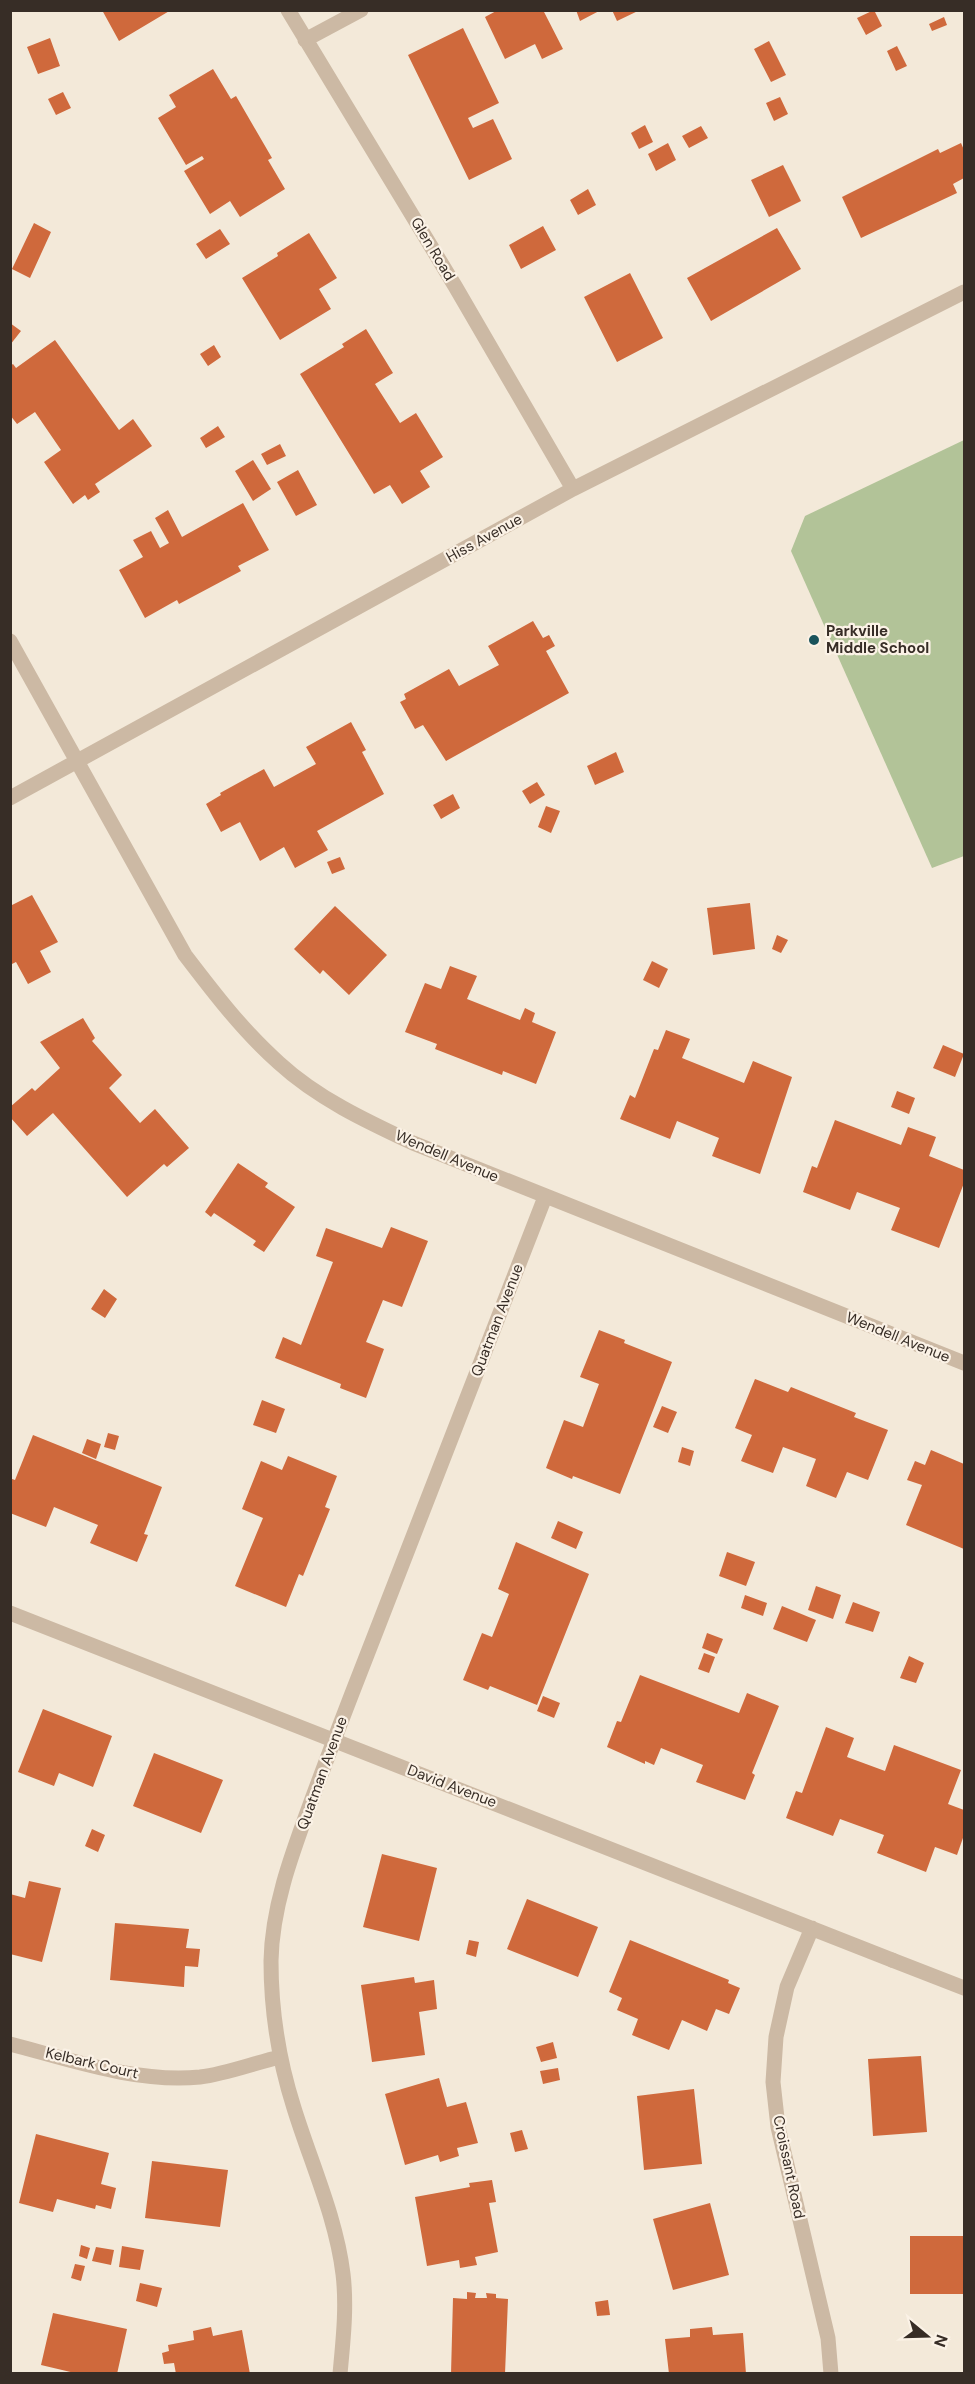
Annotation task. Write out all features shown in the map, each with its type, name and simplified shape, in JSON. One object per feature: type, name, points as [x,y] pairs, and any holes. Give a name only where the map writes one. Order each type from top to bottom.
[{"type":"street","name":"Glen Road","points":[[288,10],[456,286],[573,489]]},
{"type":"street","points":[[305,40],[361,10]]},
{"type":"street","name":"Hiss Avenue","points":[[10,798],[573,489],[964,292]]},
{"type":"street","name":"Wendell Avenue","points":[[10,641],[185,955],[223,1004],[280,1064],[323,1096],[366,1121],[545,1197],[964,1363]]},
{"type":"street","name":"Quatman Avenue","points":[[340,2373],[344,2327],[343,2275],[332,2221],[293,2105],[280,2057],[272,1993],[271,1959],[276,1920],[297,1838],[333,1740],[545,1197]]},
{"type":"street","name":"David Avenue","points":[[10,1613],[964,1988]]},
{"type":"street","name":"Croissant Road","points":[[812,1928],[787,1987],[776,2037],[774,2082],[778,2127],[828,2338],[831,2373]]},
{"type":"street","name":"Kelbark Court","points":[[10,2044],[125,2073],[162,2078],[201,2077],[280,2057]]},
{"type":"green space","points":[[964,440],[964,856],[932,868],[791,551],[805,516]]},
{"type":"building","points":[[102,10],[171,10],[119,41]]},
{"type":"building","points":[[498,10],[543,10],[563,49],[542,59],[535,44],[505,59],[485,17]]},
{"type":"building","points":[[576,10],[601,10],[580,21]]},
{"type":"building","points":[[612,10],[640,10],[617,21]]},
{"type":"building","points":[[874,10],[882,26],[866,35],[857,18]]},
{"type":"building","points":[[944,17],[947,25],[932,31],[929,24]]},
{"type":"building","points":[[463,28],[499,103],[468,118],[473,128],[493,119],[512,159],[469,180],[408,55]]},
{"type":"building","points":[[50,38],[60,66],[38,74],[27,47]]},
{"type":"building","points":[[769,41],[786,75],[771,82],[754,49]]},
{"type":"building","points":[[897,46],[907,66],[896,71],[887,51]]},
{"type":"building","points":[[213,69],[231,99],[236,96],[272,158],[268,160],[285,189],[240,217],[230,201],[210,214],[184,171],[204,159],[202,156],[186,165],[158,118],[176,107],[169,95]]},
{"type":"building","points":[[63,92],[71,108],[56,115],[48,99]]},
{"type":"building","points":[[780,97],[788,114],[774,121],[766,103]]},
{"type":"building","points":[[645,125],[653,142],[639,149],[631,133]]},
{"type":"building","points":[[701,126],[708,138],[689,148],[682,136]]},
{"type":"building","points":[[668,143],[676,160],[656,171],[648,154]]},
{"type":"building","points":[[961,143],[964,150],[964,178],[953,184],[957,193],[861,238],[842,197],[938,149],[940,153]]},
{"type":"building","points":[[783,165],[801,201],[769,217],[751,180]]},
{"type":"building","points":[[588,189],[596,205],[578,215],[570,200]]},
{"type":"building","points":[[34,223],[51,232],[30,278],[12,269]]},
{"type":"building","points":[[543,226],[556,250],[521,269],[509,245]]},
{"type":"building","points":[[777,228],[801,269],[711,321],[687,278]]},
{"type":"building","points":[[220,229],[230,244],[206,259],[196,244]]},
{"type":"building","points":[[309,233],[337,278],[319,289],[331,309],[280,340],[242,278],[278,256],[277,253]]},
{"type":"building","points":[[630,273],[663,338],[617,362],[584,297]]},
{"type":"building","points":[[10,323],[21,331],[10,345]]},
{"type":"building","points":[[366,329],[393,373],[375,384],[400,423],[416,413],[443,457],[420,471],[430,487],[402,504],[390,485],[374,494],[300,374],[344,347],[342,344]]},
{"type":"building","points":[[55,340],[119,430],[133,419],[152,446],[95,484],[100,492],[88,500],[85,495],[73,504],[44,462],[61,450],[35,412],[17,424],[10,415],[10,366],[13,364],[16,368]]},
{"type":"building","points":[[214,345],[221,357],[208,366],[200,354]]},
{"type":"building","points":[[218,426],[225,437],[206,448],[200,438]]},
{"type":"building","points":[[280,444],[286,456],[267,465],[261,454]]},
{"type":"building","points":[[253,460],[271,489],[253,501],[235,471]]},
{"type":"building","points":[[298,470],[317,505],[296,516],[277,482]]},
{"type":"building","points":[[243,503],[269,550],[238,566],[241,571],[179,604],[177,600],[145,618],[119,570],[143,557],[133,540],[151,531],[160,548],[169,543],[155,518],[168,510],[182,537]]},
{"type":"building","points":[[533,621],[543,638],[549,635],[555,646],[546,651],[569,693],[446,761],[423,725],[415,729],[400,702],[406,699],[404,694],[449,669],[459,686],[499,665],[488,646]]},
{"type":"building","points":[[351,722],[366,750],[362,752],[384,794],[317,831],[328,850],[295,868],[284,847],[260,861],[240,822],[221,832],[206,804],[221,795],[220,793],[264,769],[274,787],[316,764],[306,747]]},
{"type":"building","points":[[616,752],[624,772],[595,785],[587,766]]},
{"type":"building","points":[[537,782],[545,795],[530,804],[522,791]]},
{"type":"building","points":[[453,794],[460,808],[441,819],[433,805]]},
{"type":"building","points":[[546,806],[560,811],[551,833],[538,827]]},
{"type":"building","points":[[340,857],[345,869],[332,874],[327,862]]},
{"type":"building","points":[[32,895],[58,942],[40,951],[51,972],[28,984],[16,962],[10,965],[10,906]]},
{"type":"building","points":[[750,903],[755,949],[713,955],[707,908]]},
{"type":"building","points":[[335,906],[387,955],[349,995],[323,970],[320,974],[294,949]]},
{"type":"building","points":[[777,935],[788,940],[781,953],[772,949]]},
{"type":"building","points":[[652,961],[668,969],[659,988],[643,980]]},
{"type":"building","points":[[450,966],[477,976],[467,999],[520,1020],[525,1008],[535,1013],[532,1022],[556,1032],[536,1084],[503,1071],[502,1075],[435,1049],[437,1044],[405,1032],[425,983],[441,989]]},
{"type":"building","points":[[83,1018],[95,1038],[92,1041],[122,1075],[109,1088],[140,1123],[155,1109],[189,1148],[167,1167],[164,1164],[127,1197],[53,1113],[27,1136],[10,1117],[10,1107],[32,1088],[35,1091],[60,1068],[40,1042]]},
{"type":"building","points":[[666,1030],[690,1039],[682,1058],[744,1083],[753,1061],[792,1077],[760,1174],[712,1156],[719,1138],[677,1121],[670,1139],[620,1119],[630,1095],[635,1098],[654,1049],[658,1050]]},
{"type":"building","points":[[943,1045],[964,1054],[955,1077],[933,1068]]},
{"type":"building","points":[[897,1091],[915,1098],[909,1114],[891,1107]]},
{"type":"building","points":[[835,1120],[901,1145],[908,1127],[936,1137],[929,1156],[964,1170],[964,1183],[939,1248],[891,1230],[900,1208],[857,1192],[850,1210],[803,1192],[812,1166],[817,1168]]},
{"type":"building","points":[[238,1163],[268,1183],[265,1187],[295,1207],[264,1252],[253,1245],[256,1241],[214,1213],[211,1217],[205,1212]]},
{"type":"building","points":[[391,1227],[428,1241],[402,1307],[383,1300],[366,1342],[384,1349],[366,1398],[340,1388],[341,1384],[275,1358],[283,1337],[301,1345],[333,1262],[316,1256],[326,1228],[382,1248]]},
{"type":"building","points":[[104,1289],[117,1299],[105,1318],[91,1309]]},
{"type":"building","points":[[599,1330],[625,1340],[624,1343],[672,1362],[620,1494],[546,1468],[564,1420],[583,1427],[599,1384],[580,1377]]},
{"type":"building","points":[[755,1379],[788,1392],[791,1387],[856,1413],[854,1417],[888,1430],[868,1480],[847,1472],[836,1498],[806,1486],[816,1459],[783,1447],[773,1473],[741,1461],[752,1435],[735,1428]]},
{"type":"building","points":[[262,1400],[285,1409],[276,1433],[253,1425]]},
{"type":"building","points":[[662,1406],[677,1412],[668,1433],[653,1427]]},
{"type":"building","points":[[108,1433],[119,1436],[115,1450],[104,1447]]},
{"type":"building","points":[[33,1435],[162,1487],[144,1534],[148,1535],[137,1562],[90,1543],[98,1525],[54,1507],[46,1527],[10,1513],[10,1482],[12,1479],[15,1480]]},
{"type":"building","points":[[87,1439],[101,1444],[96,1459],[82,1453]]},
{"type":"building","points":[[682,1447],[694,1451],[690,1466],[678,1462]]},
{"type":"building","points":[[931,1450],[964,1464],[964,1549],[906,1525],[922,1485],[907,1480],[915,1461],[925,1465]]},
{"type":"building","points":[[288,1456],[337,1476],[325,1507],[330,1509],[303,1576],[299,1574],[286,1607],[235,1586],[263,1518],[242,1509],[261,1461],[282,1470]]},
{"type":"building","points":[[558,1521],[583,1532],[576,1549],[551,1538]]},
{"type":"building","points":[[516,1542],[589,1574],[537,1705],[490,1686],[488,1690],[463,1680],[482,1633],[492,1637],[509,1594],[498,1589]]},
{"type":"building","points":[[727,1552],[755,1562],[746,1586],[719,1576]]},
{"type":"building","points":[[816,1586],[841,1595],[833,1619],[808,1610]]},
{"type":"building","points":[[745,1595],[767,1603],[763,1616],[741,1608]]},
{"type":"building","points":[[853,1602],[880,1612],[873,1632],[845,1623]]},
{"type":"building","points":[[782,1606],[816,1620],[807,1642],[773,1629]]},
{"type":"building","points":[[707,1633],[723,1639],[717,1654],[702,1648]]},
{"type":"building","points":[[704,1653],[715,1657],[709,1673],[698,1669]]},
{"type":"building","points":[[909,1656],[924,1663],[916,1683],[900,1678]]},
{"type":"building","points":[[640,1675],[739,1713],[747,1693],[779,1706],[752,1773],[755,1775],[745,1800],[696,1782],[703,1765],[661,1748],[654,1765],[645,1761],[645,1764],[607,1747],[617,1721],[621,1722]]},
{"type":"building","points":[[543,1696],[560,1703],[554,1718],[537,1711]]},
{"type":"building","points":[[43,1709],[112,1736],[93,1787],[59,1773],[54,1786],[18,1772]]},
{"type":"building","points":[[826,1727],[854,1738],[847,1757],[885,1771],[894,1745],[961,1770],[948,1804],[964,1810],[964,1835],[957,1855],[935,1847],[926,1872],[877,1853],[884,1835],[840,1819],[833,1836],[786,1818],[796,1791],[802,1793]]},
{"type":"building","points":[[154,1753],[223,1780],[201,1833],[133,1806]]},
{"type":"building","points":[[92,1829],[105,1835],[98,1852],[85,1846]]},
{"type":"building","points":[[382,1854],[437,1868],[419,1941],[363,1927]]},
{"type":"building","points":[[29,1881],[61,1888],[42,1962],[10,1954],[10,1894],[25,1898]]},
{"type":"building","points":[[527,1899],[598,1927],[578,1977],[507,1949]]},
{"type":"building","points":[[115,1923],[189,1929],[186,1948],[200,1949],[198,1967],[185,1966],[184,1987],[110,1980]]},
{"type":"building","points":[[469,1940],[479,1942],[476,1957],[466,1954]]},
{"type":"building","points":[[630,1940],[729,1980],[728,1983],[740,1988],[729,2014],[716,2009],[707,2031],[682,2020],[669,2050],[632,2035],[638,2019],[617,2010],[622,1998],[609,1992]]},
{"type":"building","points":[[414,1977],[415,1983],[434,1980],[437,2009],[419,2012],[425,2055],[372,2062],[361,1985]]},
{"type":"building","points":[[553,2042],[557,2058],[541,2062],[536,2047]]},
{"type":"building","points":[[921,2056],[927,2132],[873,2136],[868,2059]]},
{"type":"building","points":[[558,2068],[560,2080],[543,2084],[540,2071]]},
{"type":"building","points":[[439,2078],[447,2107],[466,2102],[478,2143],[457,2148],[459,2156],[440,2162],[438,2155],[405,2165],[385,2094]]},
{"type":"building","points":[[694,2089],[702,2164],[644,2170],[637,2096]]},
{"type":"building","points":[[522,2130],[528,2149],[515,2152],[510,2133]]},
{"type":"building","points":[[36,2134],[109,2153],[101,2184],[116,2188],[111,2209],[96,2205],[95,2209],[57,2199],[53,2212],[19,2203]]},
{"type":"building","points":[[152,2161],[228,2170],[220,2227],[145,2218]]},
{"type":"building","points":[[492,2180],[496,2202],[489,2203],[498,2252],[475,2257],[477,2265],[460,2268],[459,2260],[427,2266],[415,2197],[470,2187],[469,2183]]},
{"type":"building","points":[[710,2203],[729,2275],[673,2290],[653,2219]]},
{"type":"building","points":[[910,2236],[964,2236],[964,2294],[910,2294]]},
{"type":"building","points":[[81,2245],[90,2248],[87,2259],[79,2256]]},
{"type":"building","points":[[122,2246],[144,2250],[140,2270],[119,2267]]},
{"type":"building","points":[[96,2247],[114,2250],[111,2265],[92,2261]]},
{"type":"building","points":[[75,2264],[85,2266],[81,2281],[71,2278]]},
{"type":"building","points":[[140,2283],[162,2288],[157,2307],[136,2301]]},
{"type":"building","points":[[467,2292],[476,2293],[475,2298],[487,2298],[486,2293],[496,2294],[496,2298],[508,2299],[505,2374],[451,2374],[453,2298],[467,2299]]},
{"type":"building","points":[[608,2300],[610,2315],[597,2316],[595,2302]]},
{"type":"building","points":[[53,2313],[127,2329],[117,2374],[79,2374],[41,2365]]},
{"type":"building","points":[[211,2327],[213,2336],[242,2330],[250,2374],[176,2374],[174,2363],[164,2364],[162,2353],[169,2351],[168,2345],[194,2340],[193,2331]]},
{"type":"building","points":[[712,2327],[713,2335],[743,2333],[746,2374],[669,2374],[665,2339],[690,2337],[690,2329]]},
{"type":"place","name":"Parkville Middle School","points":[[814,640]]}]
